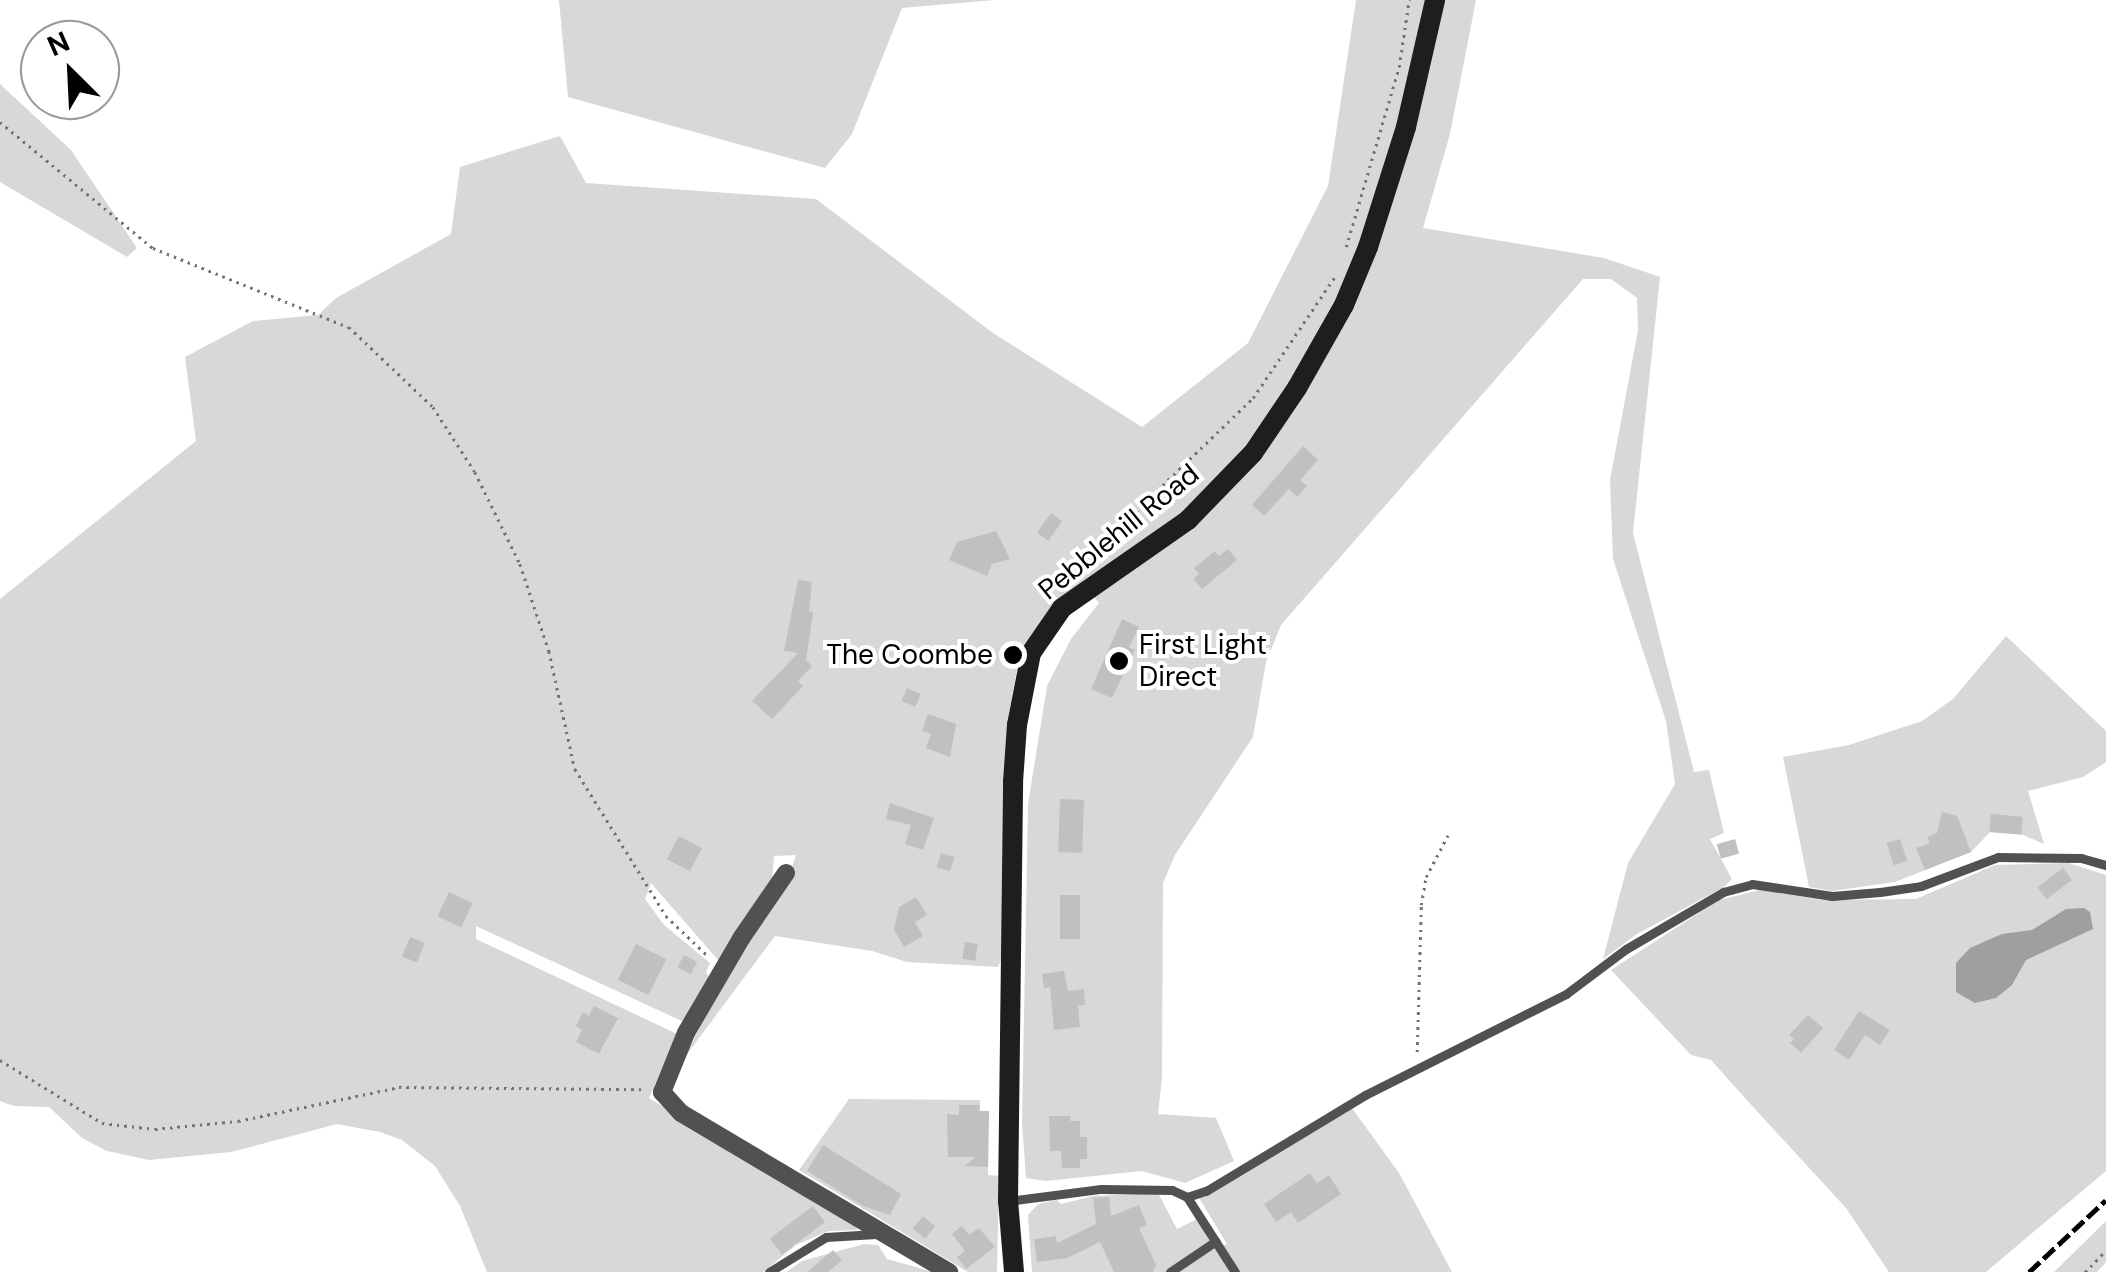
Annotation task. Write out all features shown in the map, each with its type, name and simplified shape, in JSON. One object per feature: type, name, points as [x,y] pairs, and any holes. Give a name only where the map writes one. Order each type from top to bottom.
[{"type":"main road","name":"Pebblehill Road","points":[[1014,1272],[1008,1201],[1013,782],[1024,674],[1031,653],[1062,608],[1197,510],[1252,453],[1297,388],[1344,305],[1368,248],[1406,127],[1435,0]]},
{"type":"street","points":[[786,872],[722,970],[686,1034],[662,1092],[681,1113],[949,1272]]},
{"type":"lane","points":[[1008,1201],[1065,1191],[1142,1186],[1187,1197],[1206,1191],[1326,1116],[1566,994],[1626,950],[1724,892],[1752,884],[1832,896],[1880,892],[1921,886],[1998,857],[2081,858],[2106,865]]},
{"type":"lane","points":[[1187,1197],[1235,1272]]},
{"type":"lane","points":[[770,1272],[826,1236],[886,1234]]},
{"type":"lane","points":[[1170,1272],[1216,1240]]},
{"type":"path","points":[[1344,252],[1399,67],[1410,0]]},
{"type":"path","points":[[0,122],[153,248],[349,327],[433,406],[475,472],[520,564],[549,651],[575,769],[666,916],[722,970]]},
{"type":"path","points":[[1105,580],[1104,552],[1142,506],[1253,398],[1340,270]]},
{"type":"path","points":[[1417,1068],[1421,905],[1426,877],[1448,835]]},
{"type":"path","points":[[0,1060],[102,1123],[155,1130],[238,1121],[399,1086],[592,1086],[662,1092]]},
{"type":"path","points":[[2085,1272],[2106,1250]]},
{"type":"shaded area","points":[[559,0],[994,0],[902,8],[852,134],[825,168],[568,97]]},
{"type":"shaded area","points":[[1356,0],[1476,0],[1450,134],[1423,228],[1604,258],[1660,277],[1633,533],[1694,772],[1709,770],[1724,833],[1710,839],[1732,879],[1724,887],[1637,934],[1603,959],[1628,863],[1675,784],[1666,721],[1613,559],[1610,480],[1638,330],[1637,298],[1611,279],[1583,279],[1281,625],[1266,662],[1253,737],[1175,855],[1163,883],[1162,1078],[1158,1114],[1216,1118],[1234,1161],[1185,1183],[1142,1171],[1046,1181],[1026,1178],[1022,1123],[1028,804],[1047,686],[1071,639],[1099,603],[1083,584],[1055,603],[1019,658],[1009,713],[1004,953],[998,967],[907,962],[872,951],[775,936],[685,1057],[728,971],[786,886],[796,855],[774,856],[772,880],[718,960],[651,883],[645,899],[664,925],[710,963],[706,972],[711,981],[686,1023],[476,926],[476,939],[677,1034],[649,1098],[854,1220],[857,1230],[829,1231],[796,1245],[763,1272],[487,1272],[460,1206],[435,1166],[402,1140],[380,1132],[337,1124],[231,1152],[149,1160],[107,1151],[82,1138],[49,1107],[14,1106],[0,1101],[0,599],[196,441],[185,357],[253,321],[318,315],[336,298],[451,234],[460,167],[560,136],[586,183],[816,199],[993,333],[1142,427],[1248,343],[1328,186]]},
{"type":"shaded area","points":[[0,84],[20,103],[20,120],[39,120],[71,150],[137,248],[127,257],[0,182]]},
{"type":"shaded area","points":[[2006,636],[2106,731],[2106,762],[2083,777],[2028,791],[2044,844],[2021,834],[1990,832],[1971,852],[1895,882],[1832,891],[1809,887],[1783,757],[1849,745],[1922,721],[1953,699]]},
{"type":"shaded area","points":[[2069,863],[2106,875],[2106,1171],[1986,1272],[1889,1272],[1846,1208],[1711,1060],[1691,1055],[1611,970],[1719,900],[1760,890],[1822,900],[1916,899],[1995,865]]},
{"type":"shaded area","points":[[2084,908],[2090,912],[2093,929],[2026,960],[2012,985],[1996,998],[1975,1003],[1956,992],[1956,963],[1970,948],[2002,934],[2032,930],[2066,909]]},
{"type":"shaded area","points":[[849,1099],[980,1100],[980,1111],[989,1111],[988,1175],[999,1176],[997,1272],[968,1272],[799,1170]]},
{"type":"shaded area","points":[[1352,1108],[1399,1173],[1452,1272],[1032,1272],[1028,1215],[1038,1204],[1057,1200],[1061,1204],[1093,1196],[1158,1193],[1177,1229],[1197,1219],[1214,1249],[1227,1244],[1199,1198]]},
{"type":"shaded area","points":[[2106,1221],[2106,1262],[2097,1272],[2054,1272]]},
{"type":"shaded area","points":[[864,1244],[878,1245],[887,1259],[933,1272],[786,1272],[802,1261]]},
{"type":"building","points":[[1303,446],[1318,460],[1300,480],[1307,486],[1297,497],[1289,489],[1264,516],[1252,505]]},
{"type":"building","points":[[1051,513],[1062,521],[1048,541],[1037,532]]},
{"type":"building","points":[[996,531],[1010,559],[992,564],[987,576],[949,560],[957,542]]},
{"type":"building","points":[[1228,549],[1237,560],[1202,589],[1193,579],[1199,574],[1194,568],[1215,551],[1219,556]]},
{"type":"building","points":[[798,580],[812,582],[809,612],[813,612],[806,660],[812,666],[798,681],[803,686],[772,719],[752,701],[798,653],[784,651]]},
{"type":"building","name":"First Light Direct","points":[[1122,619],[1139,627],[1129,647],[1135,650],[1112,698],[1091,689]]},
{"type":"building","points":[[907,688],[921,694],[915,707],[902,701]]},
{"type":"building","points":[[928,714],[956,724],[950,757],[926,748],[931,734],[922,731]]},
{"type":"building","points":[[1060,799],[1084,800],[1082,853],[1058,852]]},
{"type":"building","points":[[890,803],[934,818],[923,850],[905,844],[911,825],[886,819]]},
{"type":"building","points":[[1942,812],[1957,816],[1971,852],[1925,870],[1916,848],[1930,843],[1927,837],[1937,833]]},
{"type":"building","points":[[1991,814],[2023,817],[2021,835],[1989,832]]},
{"type":"building","points":[[679,836],[702,848],[690,871],[667,859]]},
{"type":"building","points":[[1735,839],[1739,853],[1721,859],[1717,844]]},
{"type":"building","points":[[1900,839],[1907,861],[1894,865],[1887,843]]},
{"type":"building","points":[[941,853],[954,857],[950,871],[937,867]]},
{"type":"building","points":[[2063,868],[2072,880],[2046,899],[2037,887]]},
{"type":"building","points":[[449,892],[473,903],[461,927],[438,916]]},
{"type":"building","points":[[1060,895],[1080,895],[1080,939],[1060,939]]},
{"type":"building","points":[[916,897],[927,915],[915,922],[923,936],[904,947],[894,930],[899,907]]},
{"type":"building","points":[[410,937],[425,943],[417,962],[402,956]]},
{"type":"building","points":[[965,942],[978,944],[975,961],[962,959]]},
{"type":"building","points":[[636,944],[666,959],[648,995],[618,980]]},
{"type":"building","points":[[684,955],[697,962],[691,974],[677,967]]},
{"type":"building","points":[[1064,971],[1068,991],[1084,989],[1085,1005],[1078,1005],[1080,1027],[1054,1030],[1050,987],[1044,988],[1042,974]]},
{"type":"building","points":[[594,1006],[618,1018],[599,1054],[576,1042],[582,1030],[576,1026],[583,1012],[589,1016]]},
{"type":"building","points":[[1859,1011],[1890,1030],[1880,1045],[1865,1035],[1849,1060],[1834,1050]]},
{"type":"building","points":[[1808,1015],[1823,1028],[1801,1053],[1790,1043],[1794,1039],[1789,1035]]},
{"type":"building","points":[[959,1105],[980,1105],[979,1111],[989,1111],[988,1167],[965,1166],[975,1157],[948,1157],[947,1114],[959,1115]]},
{"type":"building","points":[[1049,1116],[1070,1116],[1070,1121],[1080,1121],[1080,1137],[1087,1137],[1087,1159],[1080,1159],[1080,1168],[1062,1168],[1061,1151],[1050,1151]]},
{"type":"building","points":[[823,1145],[901,1194],[890,1215],[863,1206],[807,1171]]},
{"type":"building","points":[[1310,1173],[1317,1183],[1329,1175],[1341,1194],[1298,1223],[1291,1212],[1276,1222],[1264,1204]]},
{"type":"building","points":[[1109,1197],[1111,1216],[1139,1205],[1147,1225],[1139,1228],[1156,1265],[1153,1272],[1114,1272],[1100,1242],[1067,1258],[1037,1262],[1034,1239],[1056,1236],[1057,1243],[1096,1224],[1093,1198]]},
{"type":"building","points":[[813,1206],[825,1222],[782,1254],[770,1238]]},
{"type":"building","points":[[923,1216],[935,1226],[925,1239],[913,1228]]},
{"type":"building","points":[[962,1226],[969,1235],[979,1228],[995,1247],[966,1269],[957,1257],[965,1251],[952,1234]]},
{"type":"building","points":[[833,1250],[842,1260],[828,1272],[807,1272]]},
{"type":"railway","points":[[2029,1272],[2106,1200]]},
{"type":"place","name":"The Coombe","points":[[1013,655]]},
{"type":"place","name":"First Light Direct","points":[[1119,661]]}]
